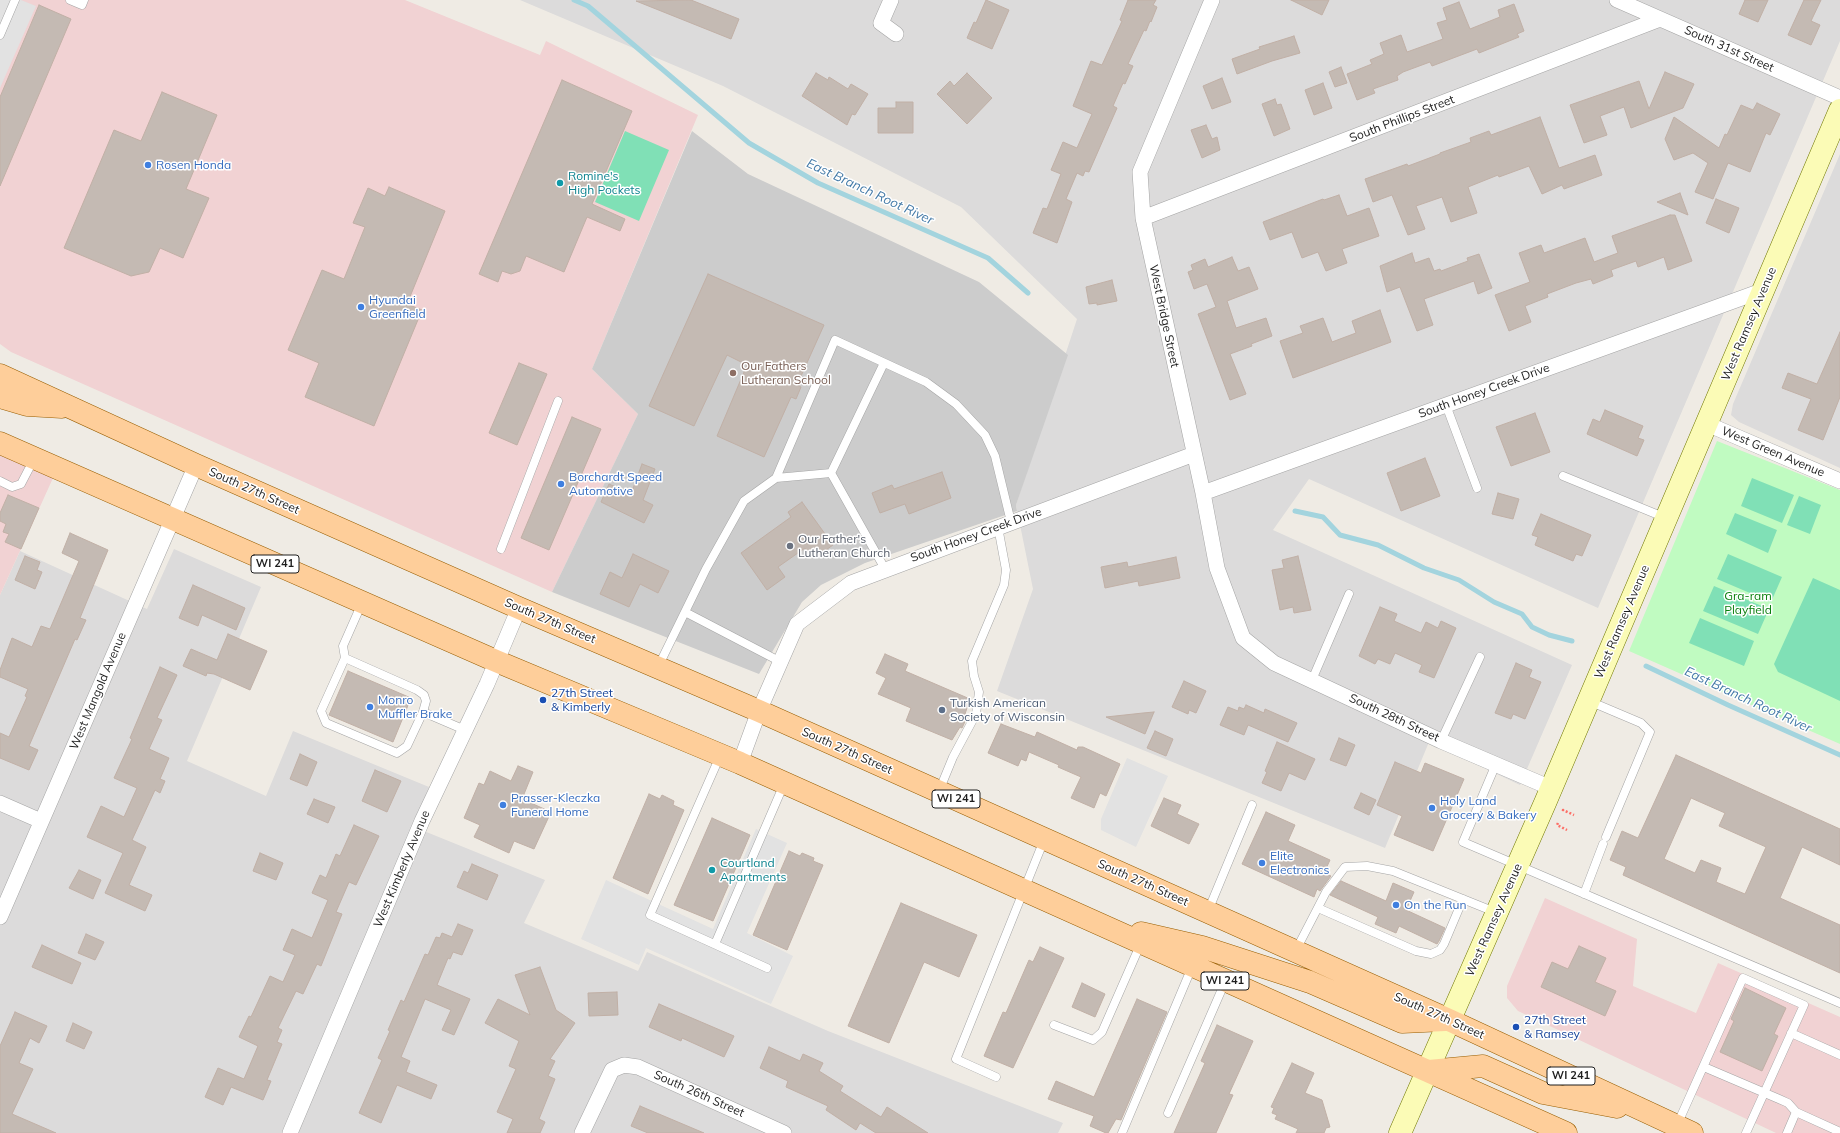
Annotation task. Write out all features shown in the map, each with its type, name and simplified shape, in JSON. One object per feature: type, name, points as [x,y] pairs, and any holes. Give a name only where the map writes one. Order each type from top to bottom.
[{"type":"main road","points":[[0,369],[22,384]]},
{"type":"main road","name":"South 27th Street","points":[[0,374],[196,466],[519,608],[759,711],[1296,951],[1449,1020],[1684,1130]]},
{"type":"main road","points":[[0,396],[27,405],[71,407]]},
{"type":"main road","name":"WI 241","points":[[0,443],[496,661],[730,759],[1089,920],[1143,938],[1193,967],[1566,1133]]},
{"type":"main road","points":[[1143,938],[1202,947],[1310,982],[1402,1022],[1449,1020]]},
{"type":"main road","points":[[1427,1072],[1483,1066],[1543,1093],[1651,1114]]},
{"type":"street","points":[[891,0],[881,23],[896,34]]},
{"type":"street","name":"West Bridge Street","points":[[1212,0],[1140,172],[1143,218],[1203,493],[1217,568],[1243,638]]},
{"type":"street","name":"South 31st Street","points":[[1617,0],[1840,98]]},
{"type":"street","name":"South Phillips Street","points":[[1143,218],[1660,19]]},
{"type":"street","name":"West Ramsey Avenue","points":[[1400,1133],[1552,788],[1840,110]]},
{"type":"street","name":"South Honey Creek Drive","points":[[1203,493],[1764,290]]},
{"type":"street","name":"West Green Avenue","points":[[1707,424],[1840,481]]},
{"type":"street","name":"South Honey Creek Drive","points":[[730,759],[759,711],[797,624],[850,583],[1194,454]]},
{"type":"street","name":"West Mangold Avenue","points":[[0,917],[196,466]]},
{"type":"street","name":"West Kimberly Avenue","points":[[290,1133],[422,821],[465,730],[519,608]]},
{"type":"street","name":"South 28th Street","points":[[1243,638],[1274,663],[1441,740],[1552,788]]},
{"type":"street","points":[[0,802],[42,821]]},
{"type":"street","name":"South 26th Street","points":[[582,1133],[612,1070],[624,1065],[638,1067],[784,1133]]},
{"type":"lane","points":[[0,35],[15,0]]},
{"type":"lane","points":[[70,0],[82,5],[84,0]]},
{"type":"lane","points":[[776,478],[835,340],[926,382],[956,404],[985,435],[995,456],[1004,525],[1006,570],[1004,585],[972,661],[974,676],[979,692],[976,714],[953,757],[939,792]]},
{"type":"lane","points":[[831,473],[884,363]]},
{"type":"lane","points":[[501,549],[558,401]]},
{"type":"lane","points":[[1446,405],[1477,488]]},
{"type":"lane","points":[[0,481],[12,487],[21,484],[35,458]]},
{"type":"lane","points":[[658,668],[685,612],[744,501],[776,478],[831,473]]},
{"type":"lane","points":[[831,473],[885,569]]},
{"type":"lane","points":[[1563,476],[1666,518]]},
{"type":"lane","points":[[1312,680],[1349,594]]},
{"type":"lane","points":[[345,658],[424,695],[426,702],[423,712],[408,746],[397,753],[326,723],[321,711],[345,658],[343,646],[362,602]]},
{"type":"lane","points":[[685,612],[781,662]]},
{"type":"lane","points":[[1441,740],[1480,656]]},
{"type":"lane","points":[[1584,894],[1604,841],[1650,732],[1641,723],[1589,701]]},
{"type":"lane","points":[[423,712],[465,730]]},
{"type":"lane","points":[[730,759],[650,915],[767,968]]},
{"type":"lane","points":[[1496,764],[1463,842],[1840,1003]]},
{"type":"lane","points":[[715,944],[784,784]]},
{"type":"lane","points":[[1208,912],[1252,805]]},
{"type":"lane","points":[[996,1077],[956,1059],[1045,839]]},
{"type":"lane","points":[[1296,951],[1326,892],[1345,867],[1367,866],[1393,871],[1497,913]]},
{"type":"lane","points":[[1318,908],[1416,951],[1431,954],[1440,950],[1444,944],[1463,899]]},
{"type":"lane","points":[[1054,1025],[1093,1040],[1102,1032],[1143,938]]},
{"type":"lane","points":[[1122,1133],[1193,967]]},
{"type":"lane","points":[[1684,1130],[1704,1067],[1743,978],[1804,1005],[1746,1133]]},
{"type":"lane","points":[[1168,1113],[1225,981]]},
{"type":"lane","points":[[1791,1033],[1840,1055]]},
{"type":"lane","points":[[1704,1067],[1788,1103],[1796,1112],[1840,1132]]},
{"type":"lane","points":[[1787,1133],[1796,1112]]},
{"type":"path","points":[[1561,815],[1563,810],[1574,815]]},
{"type":"path","points":[[1559,820],[1557,825],[1567,830]]},
{"type":"shaded area","points":[[0,0],[405,0],[540,55],[546,41],[698,115],[592,369],[638,414],[552,592],[11,352],[0,344]]},
{"type":"shaded area","points":[[0,0],[21,0],[36,6],[0,88]]},
{"type":"shaded area","points":[[520,0],[1840,0],[1840,41],[1598,608],[1309,479],[1273,530],[1572,665],[1520,785],[1429,742],[1385,848],[997,691],[1033,589],[1016,505],[1077,319],[961,207],[723,86]]},
{"type":"shaded area","points":[[692,131],[748,174],[979,282],[1068,355],[1016,505],[1017,511],[865,563],[821,585],[802,602],[759,674],[552,592],[638,414],[592,369]]},
{"type":"shaded area","points":[[1840,154],[1840,468],[1739,422],[1731,415],[1733,404]]},
{"type":"shaded area","points":[[0,455],[53,478],[0,595]]},
{"type":"shaded area","points":[[174,549],[261,587],[187,761],[266,796],[293,731],[429,787],[414,827],[545,880],[524,923],[638,971],[647,952],[828,1031],[1063,1123],[1058,1133],[0,1133],[0,595],[20,551],[147,609]]},
{"type":"shaded area","points":[[1127,758],[1168,776],[1136,847],[1101,830],[1101,819]]},
{"type":"shaded area","points":[[756,829],[787,843],[747,933],[793,956],[771,1004],[646,948],[639,965],[581,939],[606,880],[713,929]]},
{"type":"shaded area","points":[[1545,898],[1637,939],[1633,986],[1696,1013],[1718,963],[1840,1017],[1840,1133],[1776,1133],[1518,1011],[1507,998],[1507,986]]},
{"type":"green space","points":[[625,131],[669,150],[639,221],[595,202]]},
{"type":"green space","name":"Gra-ram Playfield","points":[[1717,441],[1840,490],[1840,744],[1629,651]]},
{"type":"green space","points":[[1752,478],[1794,495],[1782,523],[1741,506]]},
{"type":"green space","points":[[1799,496],[1821,505],[1810,534],[1787,525]]},
{"type":"green space","points":[[1735,513],[1777,530],[1768,553],[1726,534]]},
{"type":"green space","points":[[1728,554],[1782,577],[1771,602],[1717,579]]},
{"type":"green space","points":[[1813,578],[1840,590],[1840,701],[1778,672],[1774,664]]},
{"type":"green space","points":[[1714,586],[1769,609],[1758,634],[1703,611]]},
{"type":"green space","points":[[1700,618],[1754,641],[1744,666],[1689,643]]},
{"type":"building","points":[[691,0],[739,19],[731,39],[636,1]]},
{"type":"building","points":[[986,0],[1009,10],[992,49],[967,38],[974,22],[976,23]]},
{"type":"building","points":[[1128,0],[1156,0],[1153,5],[1157,7],[1151,22],[1150,21],[1146,31],[1144,30],[1128,64],[1133,66],[1125,84],[1123,83],[1113,106],[1117,108],[1089,172],[1085,171],[1083,176],[1077,173],[1066,199],[1072,202],[1057,243],[1033,233],[1043,208],[1047,209],[1061,174],[1051,170],[1063,142],[1077,148],[1092,114],[1073,106],[1091,61],[1102,65],[1122,21],[1120,20]]},
{"type":"building","points":[[1291,0],[1329,0],[1322,15]]},
{"type":"building","points":[[1745,0],[1768,0],[1758,22],[1739,14]]},
{"type":"building","points":[[1804,0],[1821,0],[1811,21],[1820,25],[1811,45],[1788,35]]},
{"type":"building","points":[[1459,2],[1470,29],[1500,17],[1498,10],[1514,4],[1524,31],[1517,34],[1519,37],[1479,53],[1477,49],[1432,66],[1430,62],[1403,72],[1397,76],[1398,80],[1373,89],[1375,93],[1357,100],[1347,74],[1372,64],[1370,60],[1384,54],[1380,43],[1401,35],[1407,52],[1443,39],[1437,23],[1447,20],[1443,8]]},
{"type":"building","points":[[39,5],[71,19],[0,186],[0,97]]},
{"type":"building","points":[[1294,36],[1300,53],[1272,61],[1237,74],[1232,59],[1260,49],[1259,47]]},
{"type":"building","points":[[1341,67],[1347,83],[1335,87],[1329,72]]},
{"type":"building","points":[[1665,72],[1694,84],[1683,108],[1631,128],[1624,107],[1600,116],[1607,135],[1584,143],[1570,105],[1639,81],[1649,109]]},
{"type":"building","points":[[816,73],[828,80],[829,77],[848,89],[851,84],[868,94],[855,115],[852,114],[847,125],[802,96]]},
{"type":"building","points":[[967,73],[992,98],[967,124],[937,94],[950,81],[954,86]]},
{"type":"building","points":[[1222,78],[1231,102],[1212,109],[1203,86]]},
{"type":"building","name":"Romine's High Pockets","points":[[562,80],[632,111],[592,204],[625,219],[620,231],[587,217],[564,272],[526,256],[520,271],[511,274],[502,271],[498,282],[479,274]]},
{"type":"building","points":[[1323,83],[1332,108],[1314,115],[1305,90]]},
{"type":"building","name":"Rosen Honda","points":[[162,92],[217,115],[186,189],[209,198],[183,258],[160,248],[149,272],[131,276],[64,248],[114,130],[141,141]]},
{"type":"building","points":[[1275,99],[1277,105],[1281,104],[1290,129],[1274,136],[1262,104]]},
{"type":"building","points":[[896,102],[913,102],[913,133],[878,133],[878,108],[896,108]]},
{"type":"building","points":[[1757,103],[1780,114],[1770,135],[1766,133],[1750,172],[1728,163],[1713,199],[1695,192],[1708,163],[1693,153],[1674,160],[1665,139],[1674,117],[1719,148],[1725,134],[1727,135],[1741,105],[1753,110]]},
{"type":"building","points":[[1540,117],[1559,168],[1595,155],[1602,175],[1564,189],[1562,185],[1542,194],[1529,166],[1499,177],[1498,175],[1468,187],[1477,213],[1451,222],[1442,197],[1416,206],[1425,229],[1408,235],[1392,195],[1373,202],[1365,179],[1407,164],[1408,166],[1471,142],[1470,138],[1489,131],[1491,135]]},
{"type":"building","points":[[1206,125],[1212,139],[1217,137],[1220,150],[1202,158],[1191,130]]},
{"type":"building","name":"Hyundai Greenfield","points":[[389,187],[445,211],[407,304],[422,310],[374,426],[305,397],[319,363],[288,350],[322,270],[344,279],[365,227],[353,223],[368,188],[385,196]]},
{"type":"building","points":[[1680,193],[1688,215],[1657,202]]},
{"type":"building","points":[[1339,195],[1347,216],[1369,208],[1379,236],[1342,249],[1347,263],[1326,271],[1318,252],[1302,258],[1292,232],[1270,240],[1263,222],[1323,199],[1324,200]]},
{"type":"building","points":[[1716,199],[1739,208],[1729,233],[1706,223]]},
{"type":"building","points":[[1670,215],[1675,215],[1692,261],[1668,270],[1664,257],[1638,267],[1636,261],[1611,270],[1613,276],[1593,284],[1591,279],[1547,294],[1548,297],[1525,306],[1531,322],[1509,331],[1495,295],[1530,282],[1519,253],[1541,245],[1544,253],[1585,238],[1594,262],[1618,253],[1612,236]]},
{"type":"building","points":[[1412,253],[1415,263],[1429,258],[1434,271],[1440,269],[1441,271],[1468,261],[1467,258],[1479,254],[1492,288],[1478,294],[1474,281],[1424,299],[1433,325],[1417,331],[1400,287],[1387,292],[1380,266]]},
{"type":"building","points":[[1232,257],[1238,271],[1249,267],[1258,289],[1227,301],[1236,328],[1266,318],[1272,336],[1251,344],[1252,346],[1230,354],[1246,394],[1230,400],[1198,314],[1216,307],[1207,284],[1194,289],[1188,272],[1193,270],[1191,265],[1205,259],[1208,267]]},
{"type":"building","name":"Our Fathers Lutheran School","points":[[708,274],[824,325],[797,385],[801,387],[796,399],[791,397],[764,457],[717,436],[747,365],[727,355],[694,426],[649,406]]},
{"type":"building","points":[[1112,280],[1117,301],[1097,305],[1097,303],[1089,304],[1086,287]]},
{"type":"building","points":[[1380,310],[1391,342],[1293,378],[1280,341],[1303,333],[1300,326],[1323,318],[1332,342],[1356,333],[1352,321]]},
{"type":"building","points":[[1840,332],[1840,397],[1823,440],[1798,430],[1811,399],[1782,388],[1788,373],[1817,384]]},
{"type":"building","points":[[519,363],[547,374],[517,445],[489,433]]},
{"type":"building","points":[[1605,410],[1643,426],[1638,438],[1644,440],[1637,456],[1587,434],[1593,419],[1600,422]]},
{"type":"building","points":[[1535,413],[1550,452],[1511,466],[1496,427]]},
{"type":"building","name":"Borchardt Speed Automotive","points":[[572,417],[601,429],[549,550],[521,538]]},
{"type":"building","points":[[1425,458],[1440,496],[1401,511],[1387,473]]},
{"type":"building","points":[[642,464],[655,469],[643,500],[653,505],[644,523],[601,502],[609,484],[631,494]]},
{"type":"building","points":[[942,472],[951,498],[909,514],[905,504],[880,513],[872,493],[892,485],[894,489]]},
{"type":"building","points":[[1498,493],[1519,499],[1513,519],[1492,514]]},
{"type":"building","points":[[8,495],[39,508],[21,549],[5,542],[9,534],[3,532],[6,524],[0,521],[0,513]]},
{"type":"building","name":"Our Father's Lutheran Church","points":[[802,502],[833,545],[816,557],[812,550],[808,553],[805,548],[778,567],[785,577],[767,590],[741,553],[791,517],[788,512]]},
{"type":"building","points":[[1541,514],[1591,535],[1582,556],[1576,554],[1573,561],[1535,545],[1538,537],[1532,535]]},
{"type":"building","points":[[70,533],[108,550],[80,618],[86,620],[77,640],[75,639],[29,746],[38,750],[29,770],[0,758],[0,733],[9,737],[27,697],[25,696],[28,689],[0,677],[0,670],[12,638],[32,647],[41,626],[50,629],[79,561],[62,553]]},
{"type":"building","points":[[633,554],[669,571],[658,593],[640,584],[629,607],[600,594],[610,572],[622,578]]},
{"type":"building","points":[[25,556],[40,562],[37,570],[42,572],[35,589],[15,580]]},
{"type":"building","points":[[1298,556],[1311,610],[1294,613],[1293,607],[1280,610],[1272,570],[1284,568],[1282,560]]},
{"type":"building","points":[[1176,557],[1180,578],[1139,586],[1138,581],[1105,588],[1101,567],[1127,562],[1128,567]]},
{"type":"building","points":[[193,585],[245,608],[236,630],[202,615],[198,626],[179,618]]},
{"type":"building","points":[[1380,607],[1397,614],[1394,621],[1421,633],[1426,622],[1438,628],[1441,621],[1456,628],[1434,678],[1419,672],[1422,665],[1395,653],[1390,664],[1378,659],[1375,664],[1359,656]]},
{"type":"building","points":[[228,634],[267,651],[250,690],[214,674],[207,673],[206,676],[183,666],[191,649],[217,660]]},
{"type":"building","points":[[885,654],[908,664],[905,671],[970,699],[965,714],[968,715],[962,728],[960,727],[952,740],[906,721],[911,708],[878,694],[886,678],[876,673]]},
{"type":"building","points":[[1516,663],[1532,670],[1529,677],[1541,682],[1525,719],[1513,714],[1511,719],[1495,713]]},
{"type":"building","points":[[160,667],[177,675],[157,718],[162,720],[149,749],[169,758],[160,779],[165,781],[160,793],[155,790],[132,840],[146,847],[129,885],[152,895],[145,911],[105,893],[123,853],[87,837],[101,806],[124,817],[137,788],[114,778],[132,739],[130,738]]},
{"type":"building","name":"Monro Muffler Brake","points":[[348,671],[411,698],[393,742],[329,715]]},
{"type":"building","points":[[1184,681],[1206,691],[1196,713],[1189,710],[1188,714],[1172,707]]},
{"type":"building","points":[[1246,705],[1264,713],[1265,709],[1297,723],[1288,742],[1248,725],[1244,735],[1220,725],[1228,707],[1238,711],[1239,707],[1244,709]]},
{"type":"building","points":[[1154,712],[1145,734],[1106,717],[1143,713]]},
{"type":"building","points":[[1001,724],[1035,737],[1037,732],[1077,750],[1078,747],[1083,747],[1120,764],[1106,796],[1100,793],[1094,808],[1071,798],[1081,777],[1058,767],[1059,765],[1029,752],[1026,761],[1021,759],[1018,766],[988,753]]},
{"type":"building","points":[[1155,731],[1173,739],[1166,756],[1147,748]]},
{"type":"building","points":[[1339,738],[1355,745],[1346,766],[1330,760]]},
{"type":"building","points":[[1277,742],[1315,759],[1305,780],[1289,773],[1281,791],[1262,783],[1267,772],[1265,771]]},
{"type":"building","points":[[300,754],[317,762],[307,786],[290,779]]},
{"type":"building","points":[[1676,755],[1840,829],[1840,865],[1802,847],[1780,898],[1840,925],[1840,973],[1623,875],[1626,867],[1610,860],[1622,831],[1638,838]],"holes":[[[1691,798],[1725,813],[1719,826],[1766,847],[1745,894],[1716,882],[1721,868],[1701,860],[1695,873],[1664,859]]]},
{"type":"building","points":[[1395,762],[1421,773],[1425,763],[1464,779],[1433,851],[1394,835],[1402,816],[1377,805]]},
{"type":"building","name":"Prasser-Kleczka Funeral Home","points":[[518,766],[533,772],[522,799],[551,812],[534,849],[514,841],[509,853],[474,837],[480,825],[464,818],[479,783],[484,785],[490,771],[511,781]]},
{"type":"building","points":[[375,770],[401,781],[387,812],[362,801]]},
{"type":"building","points":[[1361,793],[1376,800],[1369,815],[1354,808]]},
{"type":"building","points":[[649,794],[660,799],[662,795],[674,801],[673,805],[684,810],[648,894],[613,878]]},
{"type":"building","points":[[1164,798],[1181,805],[1177,814],[1199,824],[1189,844],[1151,826]]},
{"type":"building","points":[[314,799],[335,807],[328,823],[307,814]]},
{"type":"building","points":[[1266,812],[1295,825],[1288,841],[1330,860],[1324,873],[1331,876],[1320,891],[1317,889],[1314,897],[1242,864]]},
{"type":"building","name":"Courtland Apartments","points":[[712,818],[750,835],[713,921],[674,905]]},
{"type":"building","points":[[354,825],[379,836],[356,885],[349,882],[336,912],[342,914],[321,966],[317,964],[303,994],[296,991],[278,1028],[282,1030],[277,1042],[282,1044],[267,1080],[271,1081],[263,1100],[231,1087],[223,1105],[205,1097],[218,1068],[244,1079],[258,1046],[239,1037],[249,1016],[251,1017],[270,976],[283,982],[295,955],[283,950],[292,929],[312,938],[328,900],[312,893],[320,875],[326,878],[336,854],[340,856]]},
{"type":"building","points":[[789,851],[800,856],[802,853],[814,858],[813,861],[823,865],[787,950],[753,935]]},
{"type":"building","points":[[260,853],[283,863],[276,880],[253,871]]},
{"type":"building","points":[[472,864],[498,875],[487,900],[457,887],[464,871],[468,873]]},
{"type":"building","points":[[79,870],[101,880],[93,899],[69,888]]},
{"type":"building","points":[[1341,881],[1386,901],[1393,883],[1414,892],[1406,910],[1445,928],[1439,941],[1437,944],[1399,926],[1396,933],[1375,924],[1378,917],[1330,895]]},
{"type":"building","points":[[901,903],[977,935],[959,977],[924,962],[889,1043],[848,1026]]},
{"type":"building","points":[[458,924],[473,930],[462,955],[453,952],[450,959],[448,958],[437,985],[470,999],[454,1035],[442,1030],[451,1010],[425,999],[401,1057],[410,1061],[406,1072],[437,1085],[431,1099],[397,1085],[381,1123],[359,1113],[382,1060],[378,1058],[390,1031],[388,1030],[401,1000],[404,1002],[425,954],[428,955],[436,937],[440,938],[442,933],[452,937]]},
{"type":"building","points":[[86,934],[104,942],[95,960],[78,953]]},
{"type":"building","points":[[42,945],[81,963],[72,984],[32,967]]},
{"type":"building","points":[[1579,946],[1606,958],[1595,982],[1616,991],[1605,1016],[1541,987],[1552,962],[1568,969]]},
{"type":"building","points":[[1040,947],[1064,958],[1013,1068],[984,1056],[1003,1012],[1006,1013],[1029,960],[1033,962]]},
{"type":"building","points":[[540,967],[556,1010],[575,1023],[550,1059],[555,1061],[548,1076],[555,1079],[539,1119],[545,1122],[540,1133],[507,1133],[513,1119],[497,1112],[516,1069],[509,1066],[519,1041],[485,1023],[498,999],[530,1015],[515,975]]},
{"type":"building","points":[[1082,983],[1105,994],[1095,1017],[1072,1007]]},
{"type":"building","points":[[1745,988],[1786,1008],[1774,1034],[1778,1036],[1762,1071],[1720,1052],[1734,1021],[1731,1019]]},
{"type":"building","points":[[617,992],[618,1015],[589,1016],[588,993]]},
{"type":"building","points":[[1137,999],[1167,1012],[1121,1120],[1116,1119],[1108,1133],[1106,1133],[1090,1126],[1094,1116],[1048,1099],[1056,1081],[1094,1097]]},
{"type":"building","points":[[659,1004],[734,1036],[724,1057],[682,1038],[681,1041],[649,1027]]},
{"type":"building","points":[[15,1012],[47,1026],[39,1043],[30,1038],[19,1063],[33,1069],[12,1114],[56,1133],[0,1133],[0,1046]]},
{"type":"building","points":[[73,1023],[92,1032],[84,1049],[66,1041]]},
{"type":"building","points":[[1217,1025],[1253,1041],[1229,1094],[1233,1095],[1216,1133],[1174,1133],[1205,1063],[1201,1061]]},
{"type":"building","points":[[769,1047],[800,1061],[803,1054],[823,1063],[819,1071],[843,1086],[840,1091],[881,1117],[887,1107],[928,1133],[876,1133],[860,1123],[856,1130],[826,1110],[828,1106],[786,1087],[788,1081],[760,1068]]},
{"type":"building","points":[[1292,1063],[1314,1073],[1305,1093],[1322,1100],[1330,1127],[1326,1128],[1324,1133],[1296,1133],[1298,1129],[1275,1119],[1277,1115],[1272,1113],[1274,1108],[1271,1107]]},
{"type":"building","points":[[640,1106],[704,1133],[648,1133],[631,1126]]},
{"type":"waterway","name":"East Branch Root River","points":[[574,0],[588,6],[749,143],[818,183],[988,258],[1028,293]]},
{"type":"waterway","name":"East Branch Root River","points":[[1295,511],[1323,517],[1340,535],[1378,545],[1424,568],[1459,580],[1494,602],[1522,614],[1532,627],[1549,635],[1572,641]]},
{"type":"waterway","name":"East Branch Root River","points":[[1646,666],[1728,705],[1840,755]]},
{"type":"place","name":"Rosen Honda","points":[[148,165]]},
{"type":"place","name":"Romine's High Pockets","points":[[560,183]]},
{"type":"place","name":"Hyundai Greenfield","points":[[361,307]]},
{"type":"place","name":"Our Fathers Lutheran School","points":[[733,373]]},
{"type":"place","name":"Borchardt Speed Automotive","points":[[561,484]]},
{"type":"place","name":"Our Father's Lutheran Church","points":[[790,546]]},
{"type":"place","name":"27th Street & Kimberly","points":[[543,700]]},
{"type":"place","name":"Monro Muffler Brake","points":[[370,707]]},
{"type":"place","name":"Turkish American Society of Wisconsin","points":[[942,710]]},
{"type":"place","name":"Prasser-Kleczka Funeral Home","points":[[503,805]]},
{"type":"place","name":"Holy Land Grocery & Bakery","points":[[1432,808]]},
{"type":"place","name":"Elite Electronics","points":[[1262,863]]},
{"type":"place","name":"Courtland Apartments","points":[[712,870]]},
{"type":"place","name":"On the Run","points":[[1396,905]]},
{"type":"place","name":"27th Street & Ramsey","points":[[1516,1027]]}]
